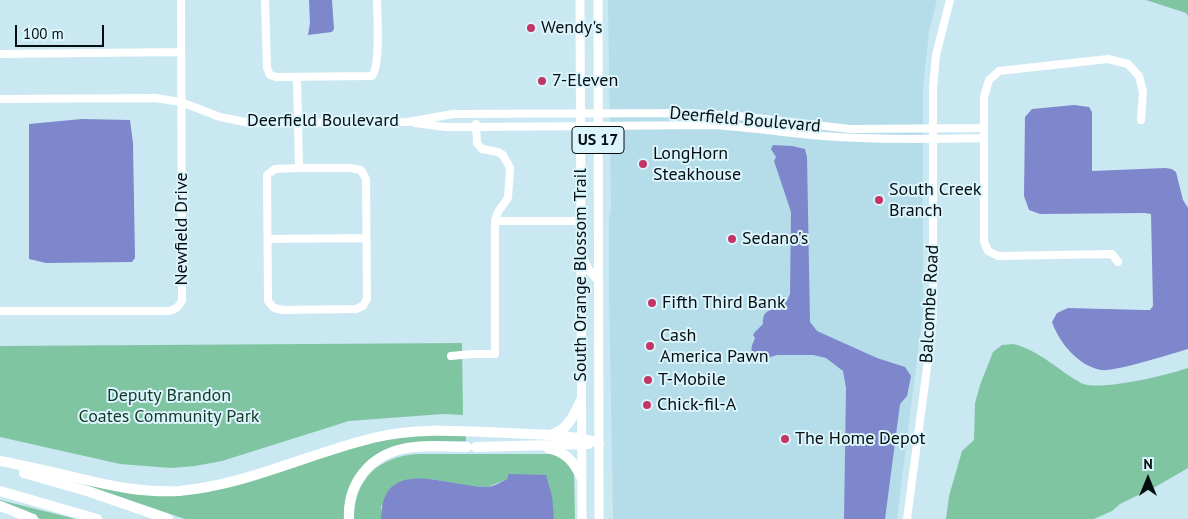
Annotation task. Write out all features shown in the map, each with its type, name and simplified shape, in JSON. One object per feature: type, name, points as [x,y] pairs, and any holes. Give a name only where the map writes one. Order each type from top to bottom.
[{"type":"highway","points":[[548,435],[563,429],[572,419],[581,400]]},
{"type":"highway","points":[[0,461],[132,490],[177,491],[220,486],[371,439],[400,433],[452,431],[548,435],[599,443]]},
{"type":"highway","points":[[349,519],[348,509],[355,485],[360,476],[378,459],[402,449],[418,447],[540,446],[581,441]]},
{"type":"highway","points":[[540,446],[557,450],[565,455],[574,464],[581,478]]},
{"type":"highway","points":[[0,466],[98,494],[168,519]]},
{"type":"highway","points":[[0,491],[97,519]]},
{"type":"highway","points":[[0,506],[33,519]]},
{"type":"main road","name":"South Orange Blossom Trail","points":[[580,0],[582,519]]},
{"type":"main road","name":"South Orange Blossom Trail","points":[[598,0],[599,519]]},
{"type":"main road","points":[[580,254],[588,269],[598,280]]},
{"type":"street","name":"Newfield Drive","points":[[0,311],[168,311],[175,310],[179,306],[182,300],[182,0]]},
{"type":"street","points":[[265,0],[267,68],[270,75],[276,77],[372,76],[376,71],[377,61],[377,0]]},
{"type":"street","name":"Balcombe Road","points":[[907,519],[933,316],[933,88],[936,54],[950,0]]},
{"type":"street","points":[[0,54],[181,52]]},
{"type":"street","points":[[1118,262],[1112,254],[998,256],[988,252],[984,241],[984,97],[989,80],[999,71],[1108,59],[1128,64],[1139,76],[1143,92],[1142,120]]},
{"type":"street","points":[[297,77],[299,168]]},
{"type":"street","name":"Deerfield Boulevard","points":[[0,99],[155,98],[181,102],[220,117],[250,123],[408,122],[445,127],[712,125],[751,127],[823,136],[933,139],[984,138]]},
{"type":"street","points":[[712,113],[712,125]]},
{"type":"street","name":"Deerfield Boulevard","points":[[408,122],[453,114],[712,113],[850,129],[984,128]]},
{"type":"street","points":[[452,356],[495,354],[495,221],[498,212],[508,198],[510,168],[504,155],[482,149],[477,143],[476,114]]},
{"type":"street","points":[[299,168],[350,168],[361,170],[366,179],[367,299],[362,306],[356,309],[283,310],[274,308],[268,301],[267,175],[275,170],[299,168]]},
{"type":"street","points":[[495,221],[580,221]]},
{"type":"street","points":[[268,239],[366,238]]},
{"type":"shaded area","points":[[608,0],[937,0],[929,31],[923,88],[923,311],[897,519],[613,519],[609,286],[609,219],[611,209]]},
{"type":"green space","points":[[1146,0],[1188,0],[1188,16],[1186,13]]},
{"type":"green space","name":"Deputy Brandon Coates Community Park","points":[[462,343],[463,415],[443,414],[349,421],[222,461],[171,468],[120,464],[0,437],[0,346]]},
{"type":"green space","points":[[1014,344],[1041,356],[1081,383],[1090,385],[1133,382],[1188,368],[1188,468],[1120,504],[1112,511],[1094,519],[946,519],[949,496],[962,451],[974,440],[975,403],[980,385],[993,352],[1002,345]]},
{"type":"green space","points":[[400,435],[466,435],[466,441],[404,444],[384,450],[374,456],[357,473],[351,484],[347,495],[344,519],[185,519],[86,485],[181,493]]},
{"type":"green space","points":[[418,454],[561,455],[574,471],[575,519],[554,519],[554,515],[508,474],[507,479],[488,487],[467,486],[432,479],[381,506],[381,519],[354,519],[355,505],[359,492],[371,472],[392,459]]},
{"type":"green space","points":[[0,500],[76,519],[41,519],[0,503]]},
{"type":"water","points":[[309,0],[332,0],[334,29],[332,32],[308,35],[310,23]]},
{"type":"water","points":[[1074,105],[1089,107],[1092,112],[1092,171],[1165,168],[1176,172],[1183,200],[1188,208],[1188,349],[1130,366],[1101,370],[1085,364],[1070,352],[1055,330],[1052,322],[1057,313],[1068,308],[1150,310],[1153,306],[1151,214],[1040,214],[1029,210],[1024,196],[1025,117],[1032,109]]},
{"type":"water","points":[[82,119],[130,120],[133,143],[135,258],[132,262],[46,263],[29,259],[29,124]]},
{"type":"water","points":[[773,145],[805,149],[807,157],[810,322],[817,331],[877,358],[905,367],[911,376],[907,396],[900,404],[885,519],[844,519],[846,388],[843,371],[826,358],[813,355],[777,355],[764,359],[753,357],[752,345],[755,338],[753,335],[763,324],[765,314],[787,301],[790,294],[791,212],[774,161],[776,157],[771,149]]},
{"type":"water","points":[[508,474],[546,475],[552,496],[554,519],[381,519],[384,499],[392,487],[404,480],[436,480],[486,487],[507,479]]},
{"type":"place","name":"Wendy's","points":[[531,28]]},
{"type":"place","name":"7-Eleven","points":[[542,81]]},
{"type":"place","name":"LongHorn Steakhouse","points":[[643,164]]},
{"type":"place","name":"South Creek Branch","points":[[879,200]]},
{"type":"place","name":"Sedano's","points":[[732,239]]},
{"type":"place","name":"Fifth Third Bank","points":[[652,303]]},
{"type":"place","name":"Cash America Pawn","points":[[650,346]]},
{"type":"place","name":"T-Mobile","points":[[648,380]]},
{"type":"place","name":"Chick-fil-A","points":[[647,405]]},
{"type":"place","name":"The Home Depot","points":[[785,439]]}]
